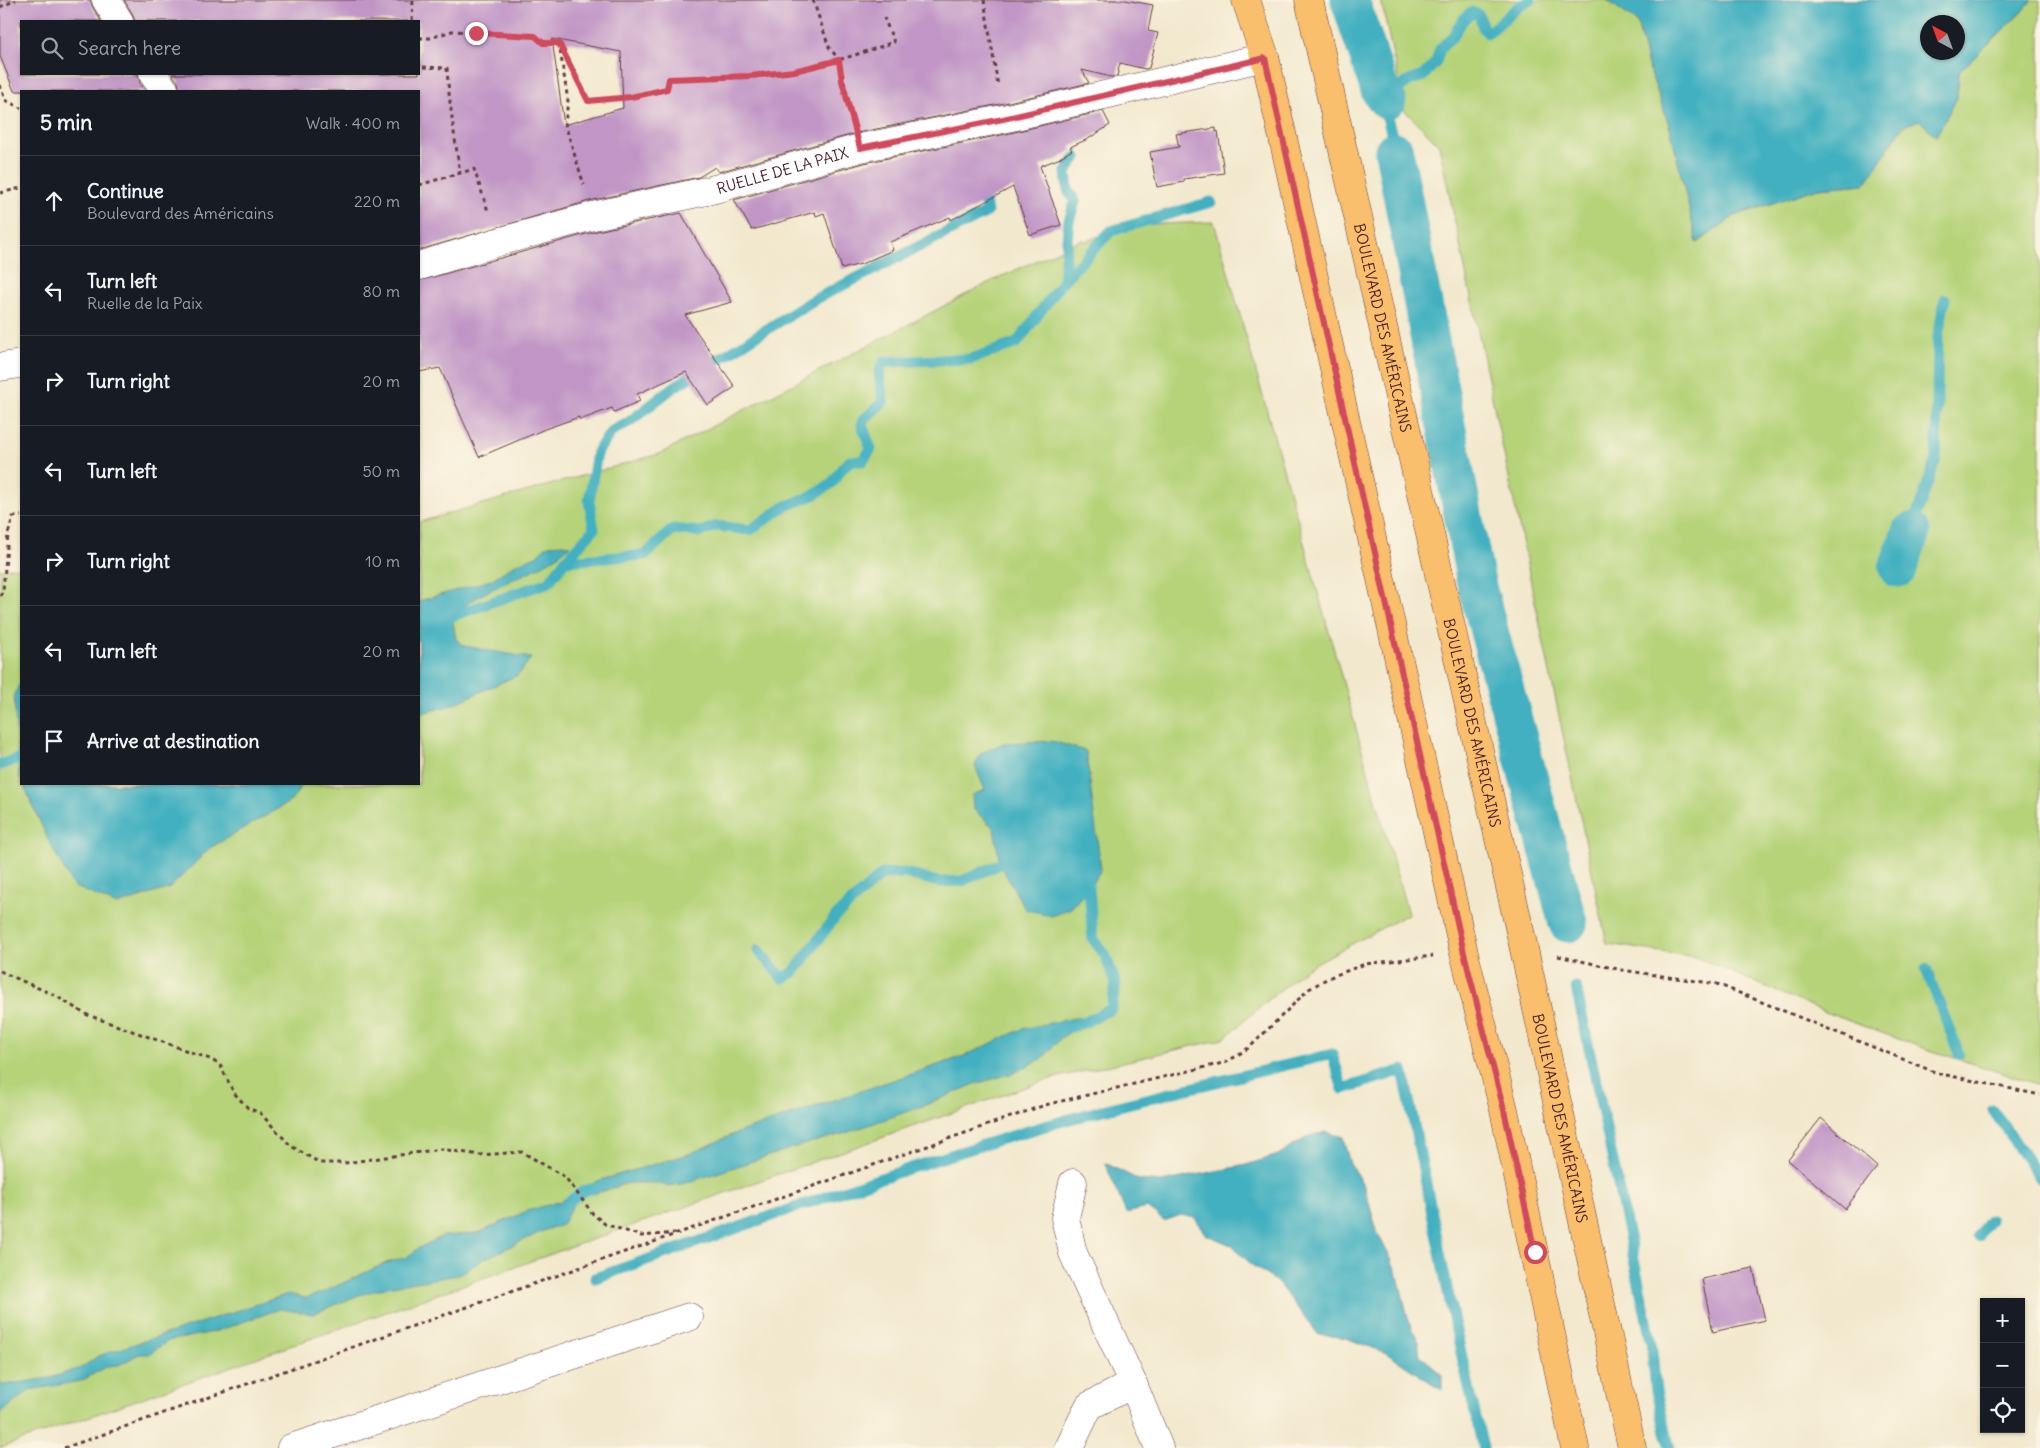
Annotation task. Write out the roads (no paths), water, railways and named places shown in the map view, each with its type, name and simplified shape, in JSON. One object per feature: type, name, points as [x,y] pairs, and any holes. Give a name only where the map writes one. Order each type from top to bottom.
[{"type":"main road","points":[[1246,0],[1265,58],[1464,953],[1504,1110],[1575,1448]]},
{"type":"main road","name":"BOULEVARD DES AMÉRICAINS","points":[[1309,0],[1524,949],[1632,1448]]},
{"type":"street","points":[[106,0],[118,20]]},
{"type":"street","name":"RUELLE DE LA PAIX","points":[[420,266],[593,216],[715,190],[860,148],[1003,119],[1265,58]]},
{"type":"street","points":[[154,75],[164,90]]},
{"type":"street","points":[[0,367],[20,364]]},
{"type":"street","points":[[1073,1183],[1065,1218],[1072,1253],[1133,1384],[1159,1448]]},
{"type":"street","points":[[291,1448],[689,1317]]},
{"type":"street","points":[[1069,1448],[1089,1406],[1133,1384]]},
{"type":"water","points":[[1607,0],[2034,0],[1959,72],[1957,98],[1936,136],[1919,120],[1903,126],[1865,184],[1818,188],[1734,216],[1697,243],[1670,128],[1648,65],[1637,22]]},
{"type":"water","points":[[548,545],[570,545],[543,565],[480,595],[452,616],[456,639],[464,646],[531,658],[518,675],[449,706],[420,714],[420,601],[491,580],[514,565],[536,556]]},
{"type":"water","points":[[20,684],[20,778],[19,776],[14,694]]},
{"type":"water","points":[[1052,741],[1086,751],[1101,870],[1089,888],[1071,908],[1052,916],[1025,909],[1000,864],[994,828],[973,809],[972,795],[985,790],[975,766],[981,753],[1003,743]]},
{"type":"water","points":[[23,785],[302,785],[291,801],[210,848],[170,888],[117,905],[73,886],[49,842]]},
{"type":"water","points":[[1079,1017],[1085,1022],[1061,1038],[1043,1058],[1014,1073],[975,1084],[923,1106],[843,1134],[802,1145],[686,1183],[668,1186],[656,1183],[628,1183],[594,1194],[583,1191],[597,1181],[689,1154],[734,1134],[964,1056],[1022,1029]]},
{"type":"water","points":[[1326,1132],[1343,1137],[1350,1164],[1364,1186],[1378,1234],[1392,1261],[1399,1280],[1412,1330],[1417,1335],[1420,1355],[1442,1374],[1442,1390],[1386,1353],[1346,1338],[1318,1334],[1277,1282],[1253,1266],[1231,1245],[1207,1235],[1195,1218],[1181,1215],[1164,1221],[1147,1208],[1126,1213],[1105,1163],[1139,1180],[1161,1182],[1246,1165],[1278,1155],[1309,1136]]},
{"type":"water","points":[[569,1196],[574,1198],[573,1205],[562,1225],[545,1230],[484,1259],[458,1275],[392,1286],[359,1295],[313,1314],[280,1309],[214,1332],[168,1341],[149,1354],[139,1354],[119,1365],[108,1366],[81,1381],[30,1390],[0,1414],[0,1382],[4,1385],[50,1378],[81,1368],[98,1356],[288,1294],[306,1298],[386,1263],[407,1257],[419,1248],[443,1236],[478,1233],[527,1211],[561,1201]]},
{"type":"waterway","points":[[1350,0],[1380,90],[1387,100]]},
{"type":"waterway","points":[[1385,159],[1394,151],[1386,113],[1387,100],[1391,93],[1411,80],[1423,76],[1436,62],[1440,49],[1453,36],[1463,20],[1471,12],[1479,15],[1483,28],[1488,33],[1518,7],[1531,0]]},
{"type":"waterway","points":[[1394,151],[1476,583],[1568,923]]},
{"type":"waterway","points":[[1063,281],[1069,221],[1075,201],[1068,190],[1066,172],[1076,157]]},
{"type":"waterway","points":[[565,561],[594,529],[589,501],[597,452],[612,431],[629,422],[674,387],[814,300],[987,212],[982,187]]},
{"type":"waterway","points":[[420,636],[429,636],[452,616],[549,582],[565,561],[645,555],[673,529],[701,532],[716,526],[750,530],[784,507],[814,495],[832,483],[843,467],[850,461],[863,461],[871,449],[862,425],[863,420],[883,402],[879,373],[884,362],[971,359],[1017,343],[1063,281],[1111,231],[1211,202]]},
{"type":"waterway","points":[[1911,532],[1936,459],[1938,336],[1945,299]]},
{"type":"waterway","points":[[1898,568],[1911,532]]},
{"type":"waterway","points":[[0,765],[20,758]]},
{"type":"waterway","points":[[758,950],[782,978],[793,973],[836,916],[882,874],[904,873],[938,882],[962,881],[1000,864]]},
{"type":"waterway","points":[[1072,1027],[1111,1009],[1116,984],[1105,955],[1093,939],[1089,888]]},
{"type":"waterway","points":[[1926,969],[1959,1054]]},
{"type":"waterway","points":[[1576,987],[1651,1340],[1656,1391],[1670,1448]]},
{"type":"waterway","points":[[595,1278],[849,1189],[1002,1139],[1125,1104],[1332,1054],[1343,1089],[1403,1070],[1454,1322],[1483,1448]]},
{"type":"waterway","points":[[1993,1110],[2040,1178]]},
{"type":"waterway","points":[[562,1207],[583,1191],[598,1187]]},
{"type":"waterway","points":[[1978,1236],[1990,1220]]}]
